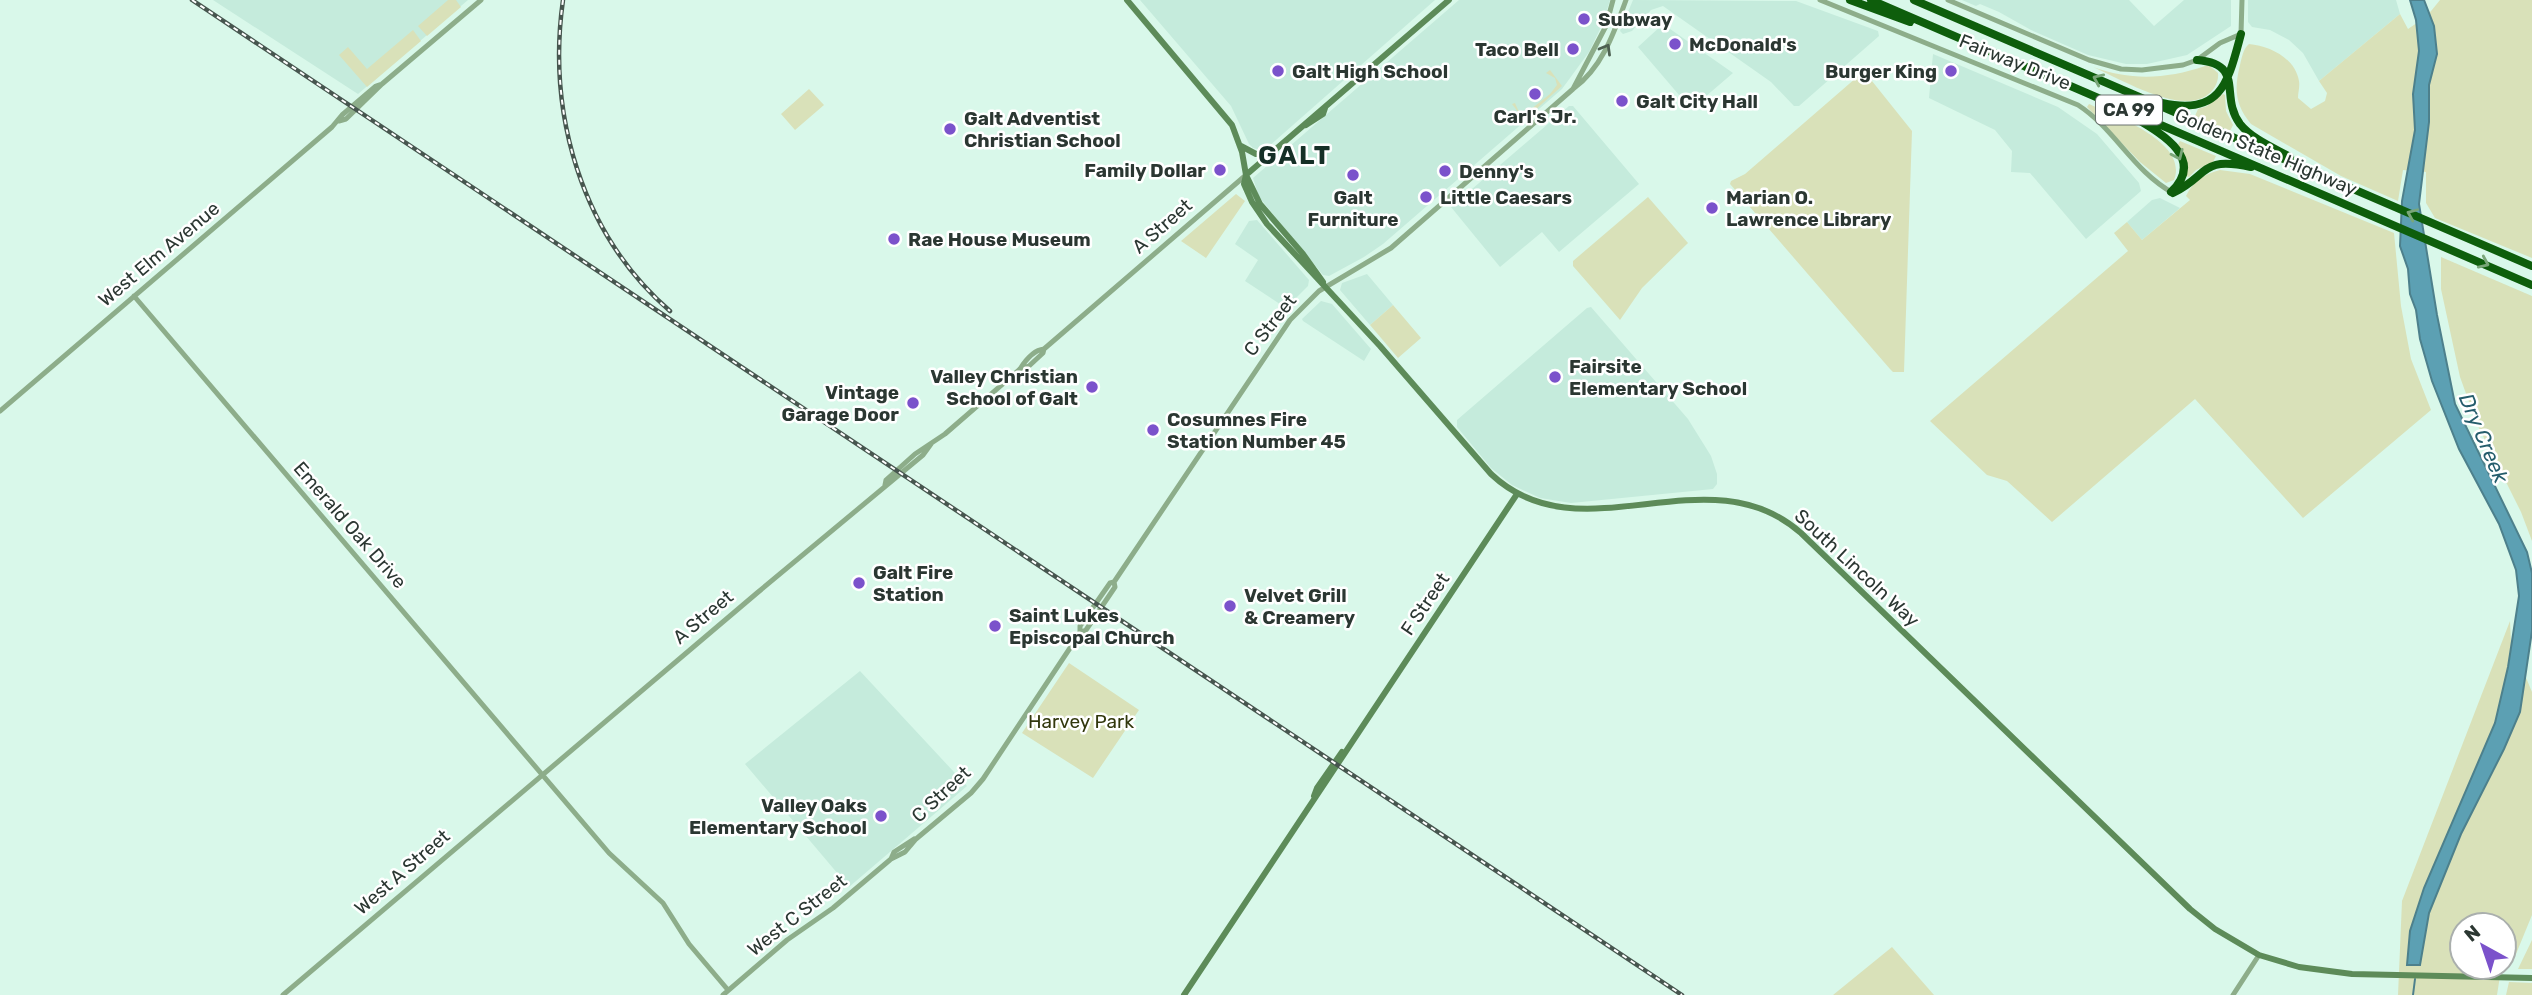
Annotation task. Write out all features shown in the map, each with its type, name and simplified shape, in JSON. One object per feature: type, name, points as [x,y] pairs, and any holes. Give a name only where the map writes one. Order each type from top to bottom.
[{"type":"highway","points":[[1850,0],[1962,40]]},
{"type":"highway","name":"Golden State Highway","points":[[1871,0],[2532,285]]},
{"type":"highway","name":"Golden State Highway","points":[[1914,0],[2532,267]]},
{"type":"highway","points":[[2142,98],[2179,106],[2200,105],[2213,97],[2229,77],[2241,34]]},
{"type":"highway","points":[[2197,60],[2212,61],[2226,71],[2232,108],[2244,128],[2317,173]]},
{"type":"highway","points":[[2106,100],[2164,135],[2175,145],[2183,172],[2180,184],[2172,193]]},
{"type":"highway","points":[[2172,193],[2216,164],[2234,164],[2271,172]]},
{"type":"main road","name":"South Lincoln Way","points":[[1127,0],[1232,125],[1240,145],[1246,175],[1260,204],[1303,254],[1326,286],[1492,474],[1517,494],[1542,505],[1567,509],[1726,499],[1763,509],[1786,521],[2190,909],[2216,929],[2259,955],[2317,970],[2368,975],[2532,978]]},
{"type":"main road","name":"A Street","points":[[1246,175],[1449,0]]},
{"type":"main road","points":[[1240,145],[1256,154],[1272,153]]},
{"type":"main road","name":"F Street","points":[[1184,995],[1313,799],[1317,788],[1359,732],[1517,494]]},
{"type":"street","name":"West Elm Avenue","points":[[0,411],[339,121],[346,119],[353,108],[481,0]]},
{"type":"street","name":"C Street","points":[[1573,89],[1606,26],[1613,0]]},
{"type":"street","name":"C Street","points":[[891,859],[902,845],[916,839],[978,785],[1080,633],[1080,626],[1110,583],[1114,582],[1283,329],[1300,309],[1326,286],[1391,248],[1588,78],[1606,48],[1626,0]]},
{"type":"street","name":"Fairway Drive","points":[[1820,0],[2078,105],[2105,127],[2143,173],[2172,193]]},
{"type":"street","points":[[1948,0],[2108,67],[2142,70],[2183,65],[2197,60],[2220,43],[2241,34],[2242,0]]},
{"type":"street","name":"A Street","points":[[542,775],[1246,175]]},
{"type":"street","name":"Emerald Oak Drive","points":[[134,296],[609,853],[663,903],[725,993]]},
{"type":"street","name":"West A Street","points":[[283,995],[542,775]]},
{"type":"street","name":"West C Street","points":[[725,993],[799,931],[834,908],[891,859]]},
{"type":"street","points":[[2233,995],[2259,955]]},
{"type":"shaded area","points":[[213,0],[468,0],[358,94]]},
{"type":"shaded area","name":"Galt High School","points":[[1140,0],[1435,0],[1267,148],[1261,150],[1249,144],[1231,106]]},
{"type":"shaded area","points":[[1459,0],[1610,0],[1603,23],[1589,52],[1562,89],[1383,244],[1329,276],[1323,275],[1259,197],[1253,178]]},
{"type":"shaded area","points":[[1633,0],[1796,1],[1878,31],[1879,36],[1799,106],[1794,106],[1771,82],[1663,6],[1651,10],[1632,31],[1623,34],[1620,31]]},
{"type":"shaded area","points":[[1962,0],[2129,0],[2154,26],[2184,0],[2231,0],[2231,26],[2187,55],[2147,64],[2126,64],[2088,55],[2031,30],[1999,12]]},
{"type":"shaded area","points":[[2248,0],[2396,0],[2400,14],[2319,81],[2303,53],[2289,40],[2270,30],[2252,27],[2248,22]]},
{"type":"shaded area","points":[[1663,24],[1733,73],[1691,109],[1638,47]]},
{"type":"shaded area","points":[[1933,54],[2058,107],[2097,134],[2139,183],[2141,191],[2086,239],[2030,173],[2011,172],[2012,151],[1995,130],[1929,98]]},
{"type":"shaded area","points":[[1569,106],[1573,106],[1639,184],[1559,252],[1542,232],[1500,267],[1451,207]]},
{"type":"shaded area","points":[[2160,198],[2180,208],[2142,240],[2127,222],[2152,200]]},
{"type":"shaded area","points":[[1257,220],[1309,280],[1308,286],[1286,308],[1245,281],[1258,260],[1235,244],[1249,221]]},
{"type":"shaded area","points":[[1367,274],[1393,305],[1370,325],[1340,290],[1342,283]]},
{"type":"shaded area","points":[[1321,301],[1332,304],[1371,349],[1364,361],[1303,321]]},
{"type":"shaded area","points":[[1591,307],[1688,419],[1711,456],[1717,474],[1717,484],[1713,489],[1571,503],[1540,498],[1512,485],[1491,468],[1457,427],[1457,420]]},
{"type":"shaded area","points":[[860,671],[967,786],[849,887],[745,764]]},
{"type":"green space","points":[[448,0],[456,0],[461,7],[427,36],[418,26]]},
{"type":"green space","points":[[2440,0],[2532,0],[2532,258],[2435,218],[2426,203],[2426,172],[2403,170],[2398,201],[2341,176],[2251,124],[2239,103],[2238,74],[2243,53],[2249,44],[2265,47],[2287,60],[2297,73],[2298,98],[2311,109],[2325,101],[2327,93],[2319,81],[2400,14],[2408,29],[2427,16]]},
{"type":"green space","points":[[413,30],[421,41],[367,87],[339,55],[348,47],[367,69]]},
{"type":"green space","points":[[2210,66],[2218,73],[2214,89],[2206,96],[2180,101],[2150,93],[2093,67],[2121,75],[2149,77],[2177,74]]},
{"type":"green space","points":[[1550,70],[1562,86],[1524,120],[1512,104],[1515,103],[1518,110],[1525,114],[1550,94],[1557,85],[1555,78],[1546,73]]},
{"type":"green space","points":[[1864,71],[1912,131],[1904,372],[1893,372],[1890,369],[1730,184]]},
{"type":"green space","points":[[809,89],[824,105],[795,130],[781,114]]},
{"type":"green space","points":[[2223,94],[2226,111],[2233,125],[2230,131],[2195,116],[2198,109]]},
{"type":"green space","points":[[2089,104],[2131,123],[2161,142],[2171,154],[2176,166],[2174,180],[2166,183],[2140,162],[2087,107]]},
{"type":"green space","points":[[2180,141],[2216,156],[2213,162],[2196,170],[2189,177],[2186,176],[2186,167],[2177,146]]},
{"type":"green space","points":[[2220,170],[2250,174],[2394,233],[2401,306],[2411,359],[2431,410],[2303,518],[2195,399],[2052,522],[2007,481],[1987,475],[1930,421],[2128,251],[2114,233],[2127,222],[2142,240],[2190,200],[2186,196],[2196,182]]},
{"type":"green space","points":[[1236,194],[1245,201],[1206,258],[1181,241]]},
{"type":"green space","points":[[1648,197],[1688,243],[1642,288],[1620,320],[1573,266],[1573,261]]},
{"type":"green space","points":[[2441,257],[2532,296],[2532,541],[2521,512],[2477,424],[2460,377],[2441,289]]},
{"type":"green space","points":[[1393,305],[1421,338],[1398,358],[1370,325]]},
{"type":"green space","points":[[2510,621],[2511,642],[2532,692],[2532,915],[2518,949],[2518,911],[2448,911],[2448,981],[2499,981],[2497,995],[2398,995],[2402,901]]},
{"type":"green space","name":"Harvey Park","points":[[1069,663],[1139,710],[1093,778],[1022,733]]},
{"type":"green space","points":[[2532,940],[2532,969],[2518,969]]},
{"type":"green space","points":[[1892,947],[1934,995],[1833,995]]},
{"type":"green space","points":[[2509,982],[2532,983],[2532,995],[2506,995]]},
{"type":"water","points":[[2410,0],[2424,0],[2434,26],[2437,54],[2429,85],[2429,122],[2419,204],[2455,404],[2527,552],[2532,573],[2532,631],[2520,712],[2461,834],[2429,913],[2420,965],[2407,965],[2410,931],[2424,888],[2495,723],[2508,667],[2519,596],[2516,570],[2499,524],[2459,449],[2432,381],[2410,294],[2408,269],[2400,246],[2402,201],[2415,130],[2413,94],[2419,51],[2416,20]]},
{"type":"waterway","name":"Dry Creek","points":[[2413,995],[2415,979]]},
{"type":"railway","points":[[192,0],[1682,995]]},
{"type":"railway","points":[[563,0],[559,43],[560,85],[566,128],[577,169],[593,209],[613,246],[639,280],[670,311]]},
{"type":"place","name":"Subway","points":[[1584,19]]},
{"type":"place","name":"McDonald's","points":[[1675,44]]},
{"type":"place","name":"Taco Bell","points":[[1573,49]]},
{"type":"place","name":"Galt High School","points":[[1278,71]]},
{"type":"place","name":"Burger King","points":[[1951,71]]},
{"type":"place","name":"Carl's Jr.","points":[[1535,94]]},
{"type":"place","name":"Galt City Hall","points":[[1622,101]]},
{"type":"place","name":"Galt Adventist Christian School","points":[[950,129]]},
{"type":"place","name":"Family Dollar","points":[[1220,170]]},
{"type":"place","name":"Denny's","points":[[1445,171]]},
{"type":"place","name":"Galt Furniture","points":[[1353,175]]},
{"type":"place","name":"Little Caesars","points":[[1426,197]]},
{"type":"place","name":"Marian O. Lawrence Library","points":[[1712,208]]},
{"type":"place","name":"Rae House Museum","points":[[894,239]]},
{"type":"place","name":"Fairsite Elementary School","points":[[1555,377]]},
{"type":"place","name":"Valley Christian School of Galt","points":[[1092,387]]},
{"type":"place","name":"Vintage Garage Door","points":[[913,403]]},
{"type":"place","name":"Cosumnes Fire Station Number 45","points":[[1153,430]]},
{"type":"place","name":"Galt Fire Station","points":[[859,583]]},
{"type":"place","name":"Velvet Grill & Creamery","points":[[1230,606]]},
{"type":"place","name":"Saint Lukes Episcopal Church","points":[[995,626]]},
{"type":"place","name":"Valley Oaks Elementary School","points":[[881,816]]},
{"type":"district","name":"GALT","points":[[1295,155]]}]
